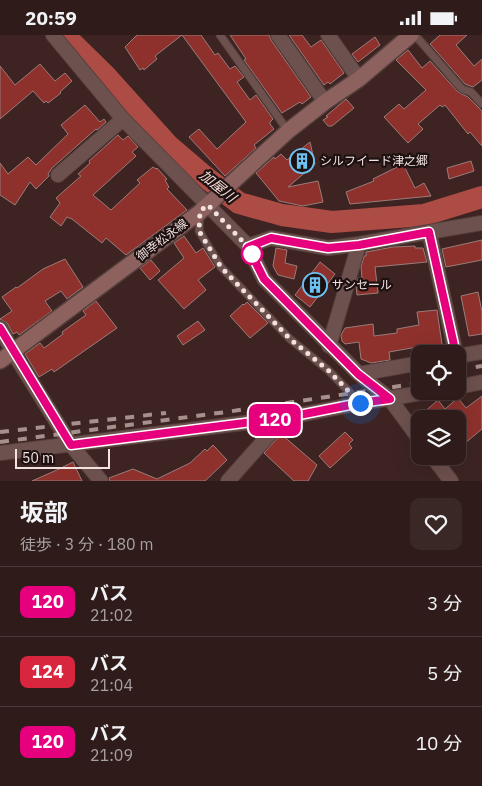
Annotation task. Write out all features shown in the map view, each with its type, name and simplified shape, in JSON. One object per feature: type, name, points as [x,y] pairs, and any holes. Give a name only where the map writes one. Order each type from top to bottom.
[{"type":"main road","name":"御幸松永線","points":[[0,361],[208,205],[288,131],[359,79],[411,35]]},
{"type":"street","points":[[53,35],[123,119],[248,247],[264,279],[358,374],[390,399],[411,428]]},
{"type":"street","points":[[278,35],[326,102]]},
{"type":"street","points":[[328,35],[359,79]]},
{"type":"street","points":[[58,175],[123,119]]},
{"type":"street","points":[[248,247],[271,238],[328,248],[359,245],[482,223]]},
{"type":"street","points":[[429,232],[455,345]]},
{"type":"street","points":[[329,346],[359,245]]},
{"type":"street","points":[[0,328],[71,445],[101,481]]},
{"type":"street","points":[[466,354],[482,352]]},
{"type":"street","points":[[358,374],[411,365]]},
{"type":"street","points":[[466,385],[482,382]]},
{"type":"street","points":[[0,453],[284,418],[411,395]]},
{"type":"street","points":[[228,481],[284,418]]},
{"type":"street","points":[[437,465],[446,480]]},
{"type":"lane","points":[[220,35],[288,131]]},
{"type":"lane","points":[[415,35],[462,89],[472,92],[482,104]]},
{"type":"lane","points":[[208,205],[199,231],[221,267],[290,339],[328,370],[360,403]]},
{"type":"building","points":[[137,35],[182,35],[155,56],[157,59],[144,70],[143,68],[140,70],[125,47]]},
{"type":"building","points":[[182,35],[201,35],[215,55],[218,53],[230,69],[235,66],[244,77],[237,82],[250,100],[256,95],[273,119],[270,124],[274,129],[254,145],[256,148],[225,176],[189,137],[199,129],[217,149],[246,122]]},
{"type":"building","points":[[230,35],[269,35],[311,97],[302,104],[300,102],[282,113],[244,60],[246,59]]},
{"type":"building","points":[[289,35],[302,35],[311,47],[321,40],[344,73],[330,84],[328,82],[324,85]]},
{"type":"building","points":[[440,35],[467,35],[456,45],[474,66],[482,59],[482,80],[473,87],[465,84],[430,44]]},
{"type":"building","points":[[375,37],[380,45],[358,62],[352,54]]},
{"type":"building","points":[[408,50],[422,68],[430,61],[458,92],[468,97],[482,111],[482,146],[470,132],[468,134],[445,105],[442,107],[440,105],[418,124],[423,129],[408,143],[384,117],[399,104],[404,109],[426,90],[396,60]]},
{"type":"building","points":[[40,64],[55,81],[65,73],[72,81],[48,103],[46,101],[44,103],[33,91],[0,119],[0,66],[15,85]]},
{"type":"building","points":[[346,99],[354,108],[332,126],[328,126],[323,120]]},
{"type":"building","points":[[85,105],[100,122],[104,119],[106,122],[52,168],[48,174],[49,176],[36,189],[30,182],[15,205],[0,195],[0,163],[8,174],[28,157],[36,165],[68,134],[61,125]]},
{"type":"building","points":[[118,135],[123,140],[128,136],[138,147],[132,152],[136,156],[93,195],[111,210],[140,183],[137,180],[153,167],[157,168],[167,179],[165,180],[169,187],[167,189],[187,210],[126,255],[106,238],[102,243],[72,219],[67,217],[61,226],[50,217],[60,203],[56,198],[81,176],[78,174],[90,163],[89,161]]},
{"type":"building","points":[[310,142],[315,164],[288,187],[318,181],[323,202],[303,206],[279,201],[256,173],[274,157],[275,159],[281,154],[287,160]]},
{"type":"building","points":[[471,161],[474,171],[449,179],[447,168]]},
{"type":"building","points":[[403,164],[415,188],[424,183],[431,196],[350,204],[346,192],[374,181],[373,179]]},
{"type":"building","points":[[184,236],[196,253],[203,248],[215,267],[198,280],[206,290],[184,309],[158,280],[184,258],[174,243]]},
{"type":"building","points":[[482,240],[482,260],[446,267],[442,249]]},
{"type":"building","points":[[415,246],[415,248],[423,248],[427,262],[375,267],[378,293],[357,295],[356,285],[358,278],[362,278],[361,267],[366,252],[393,247]]},
{"type":"building","points":[[276,248],[287,250],[285,263],[297,266],[294,279],[278,275],[273,266]]},
{"type":"building","points":[[65,259],[83,287],[67,299],[61,291],[45,301],[52,311],[19,335],[17,332],[13,334],[7,323],[0,319],[12,311],[2,297],[43,269]]},
{"type":"building","points":[[151,260],[160,271],[150,280],[140,268]]},
{"type":"building","name":"サンセール","points":[[320,262],[335,274],[310,307],[295,295]]},
{"type":"building","points":[[478,292],[482,312],[482,334],[469,336],[461,296]]},
{"type":"building","points":[[96,301],[117,328],[54,372],[52,369],[39,377],[25,354],[40,343],[44,348],[63,334],[62,332],[86,315],[83,311]]},
{"type":"building","points":[[247,302],[268,323],[250,338],[230,316]]},
{"type":"building","points":[[437,310],[442,345],[411,345],[411,348],[389,352],[390,360],[371,363],[361,359],[359,342],[345,344],[342,341],[341,335],[345,328],[373,324],[374,336],[397,333],[397,329],[419,325],[417,312]]},
{"type":"building","points":[[198,321],[205,330],[183,345],[177,336]]},
{"type":"building","points":[[482,396],[482,429],[466,442],[466,410],[426,410],[438,400],[445,409],[456,400],[460,400],[466,408]]},
{"type":"building","points":[[345,432],[353,440],[349,444],[352,448],[330,468],[319,456]]},
{"type":"building","points":[[281,434],[317,465],[308,481],[294,481],[264,453]]},
{"type":"building","points":[[213,445],[227,460],[205,481],[110,481],[109,478],[133,469],[157,479],[190,463],[205,449],[207,451]]},
{"type":"building","points":[[73,462],[82,481],[32,481],[59,469]]},
{"type":"waterway","name":"加屋川","points":[[64,35],[105,75],[168,145],[239,203],[282,215],[332,222],[424,215],[482,197]]},
{"type":"railway","points":[[466,369],[482,366]]},
{"type":"railway","points":[[0,442],[226,412],[411,384]]},
{"type":"railway","points":[[0,432],[166,413]]},
{"type":"bus line","name":"120","points":[[0,328],[71,445],[284,418],[390,399],[358,374],[264,279],[248,247],[271,238],[328,248],[359,245],[429,232],[454,345]]},
{"type":"place","name":"シルフイード津之郷","points":[[302,161]]},
{"type":"place","name":"サンセール","points":[[315,285]]},
{"type":"route","points":[[252,254],[248,247],[208,205],[200,211],[199,231],[221,267],[290,339],[328,370],[360,403]]}]
